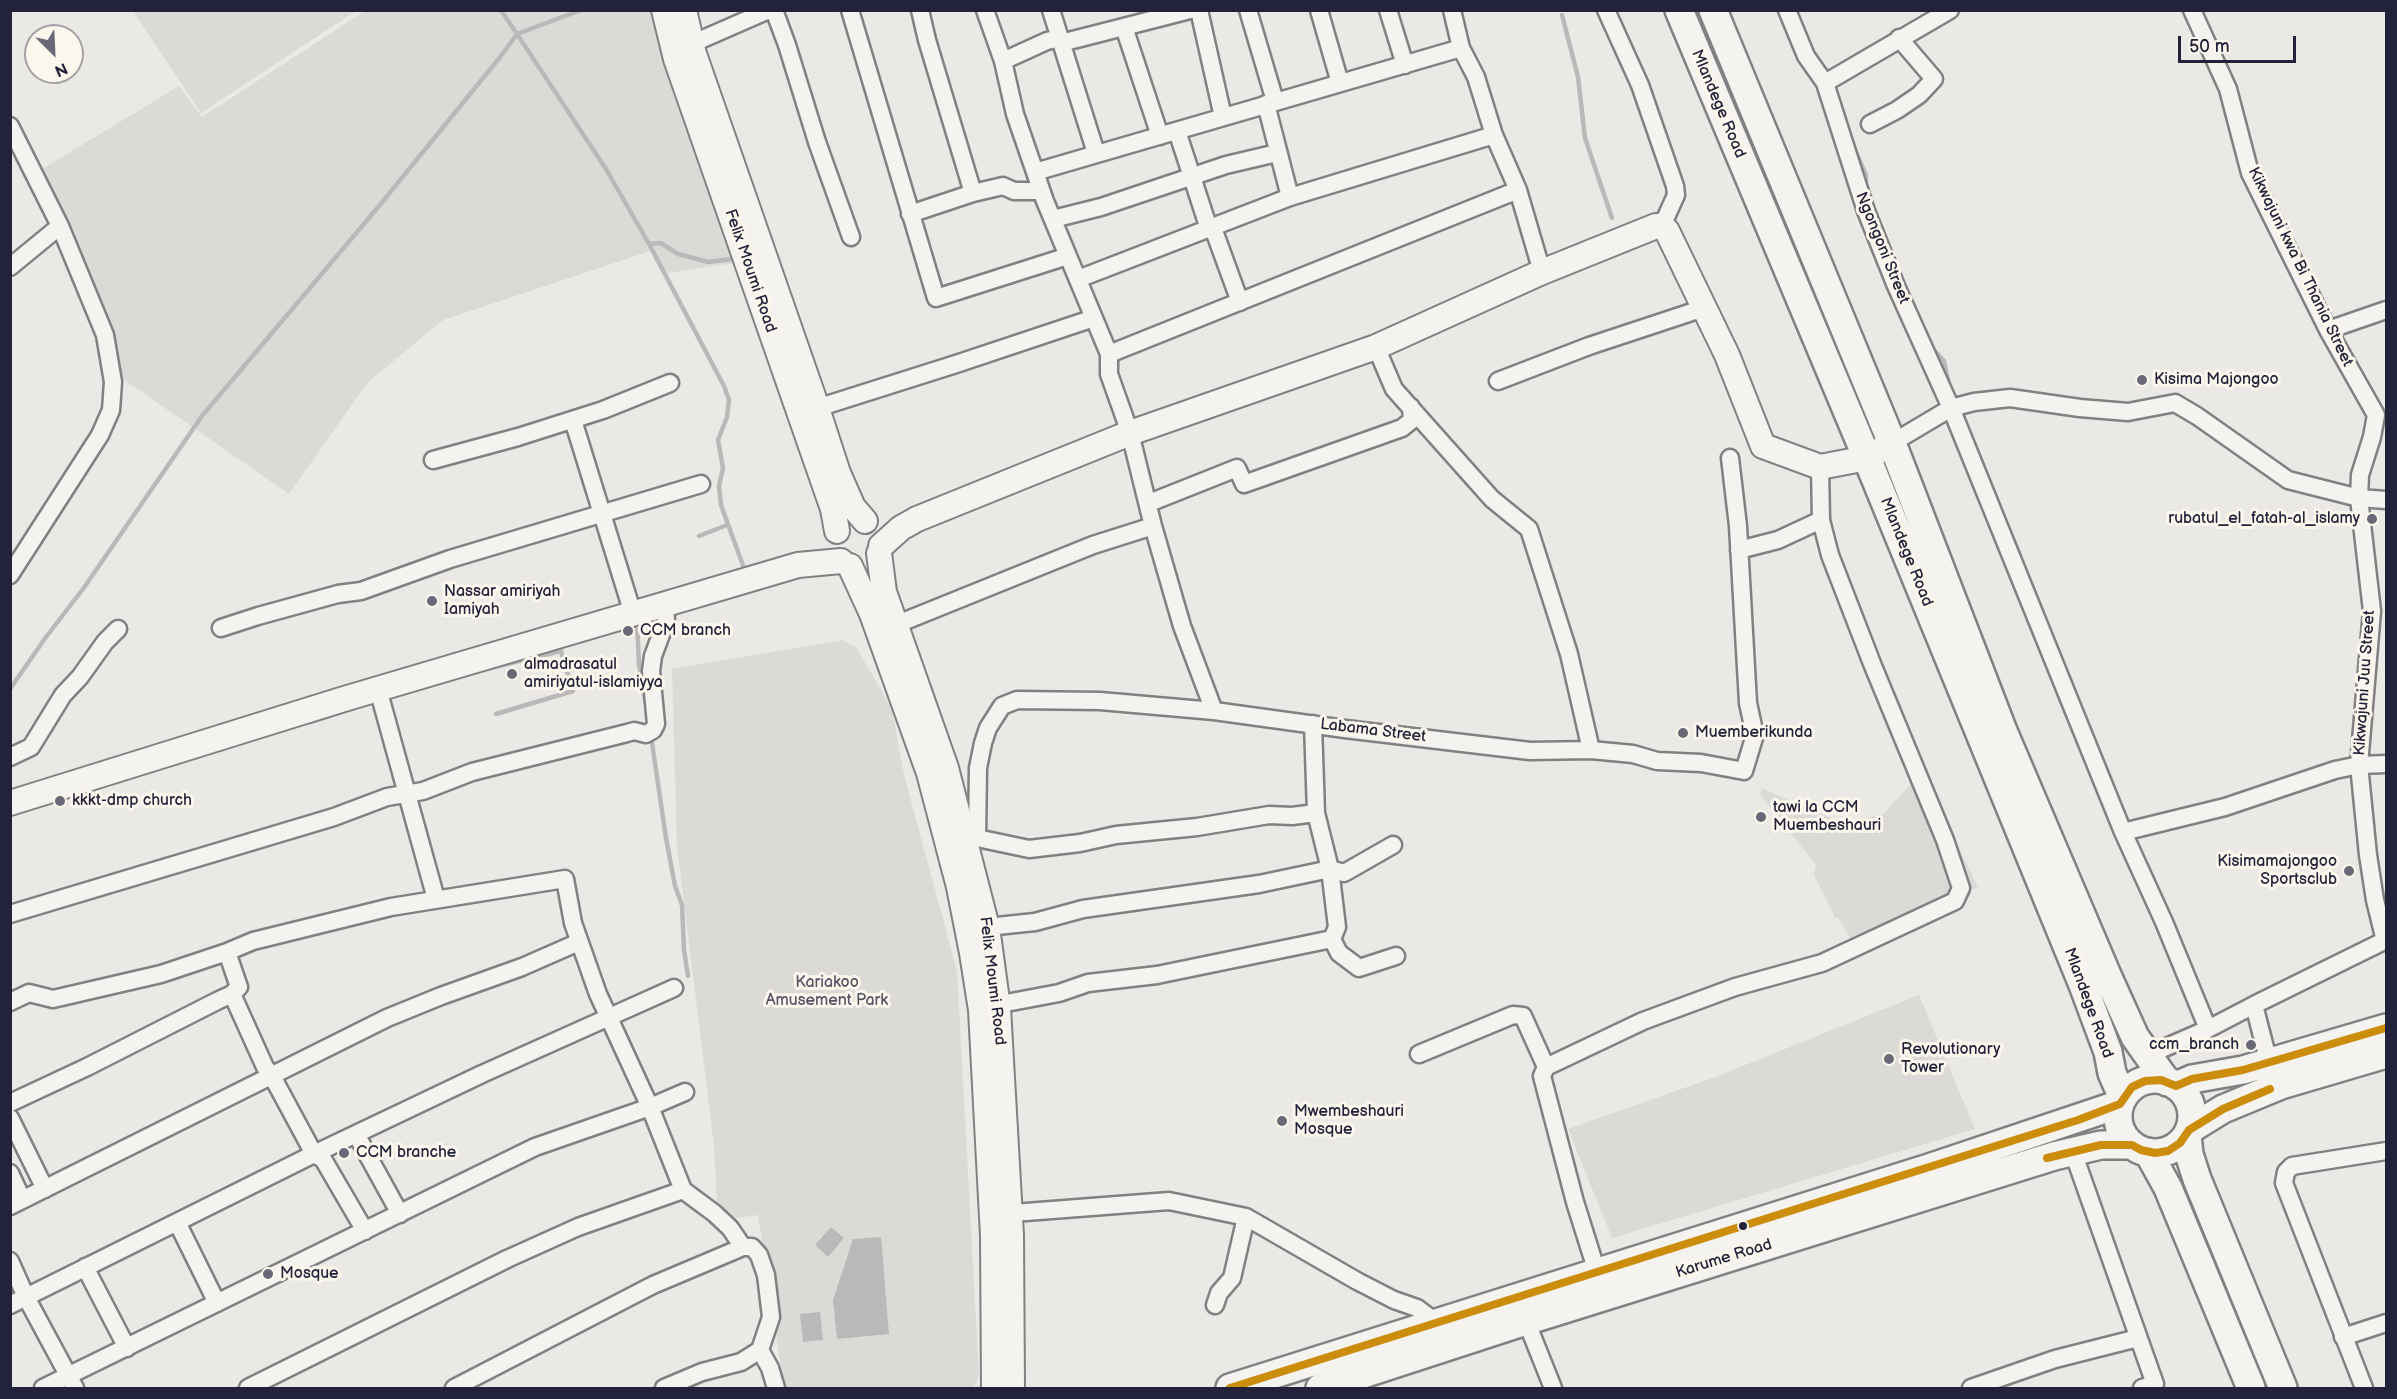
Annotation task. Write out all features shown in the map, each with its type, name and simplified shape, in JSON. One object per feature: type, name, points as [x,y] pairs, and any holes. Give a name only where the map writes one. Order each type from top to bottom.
[{"type":"main road","name":"Felix Moumi Road","points":[[664,10],[683,48],[783,338],[833,509],[840,550],[864,593],[876,625],[929,773],[959,887],[983,943],[981,1010],[1001,1214],[1012,1389]]},
{"type":"main road","name":"Felix Moumi Road","points":[[683,48],[684,10]]},
{"type":"main road","name":"Mlandege Road","points":[[1679,10],[1867,458],[1993,735],[2135,1036],[2171,1084]]},
{"type":"main road","points":[[1691,39],[1716,18]]},
{"type":"main road","name":"Mlandege Road","points":[[1716,18],[1892,443],[1993,735],[2108,1052],[2112,1073],[2122,1101]]},
{"type":"main road","points":[[874,536],[901,528],[1130,433],[1376,347],[1542,272],[1621,239],[1662,226],[1667,231],[1727,355],[1762,446],[1820,468],[1867,458],[1892,443]]},
{"type":"main road","points":[[1776,241],[1803,229]]},
{"type":"main road","name":"Felix Moumi Road","points":[[783,338],[817,408],[838,473],[854,507],[874,536],[884,592],[971,840],[983,943],[997,999],[1001,1214],[994,1389]]},
{"type":"main road","points":[[10,803],[378,689],[798,565],[840,550],[852,520],[874,536]]},
{"type":"main road","points":[[840,550],[857,567],[870,563],[874,536]]},
{"type":"main road","points":[[2251,1389],[2168,1188],[2140,1149],[2119,1125],[2122,1101],[2138,1084],[2153,1080],[2171,1084],[2243,1070],[2386,1028]]},
{"type":"main road","points":[[2188,1132],[2223,1109],[2281,1085],[2386,1054]]},
{"type":"main road","points":[[2140,1149],[2168,1150],[2180,1143],[2188,1132],[2192,1119],[2190,1104],[2187,1097],[2171,1084]]},
{"type":"main road","name":"Karume Road","points":[[1230,1389],[1437,1323],[1522,1310],[1597,1272],[1962,1157],[2122,1101]]},
{"type":"main road","points":[[2188,1132],[2189,1154],[2197,1179],[2283,1389]]},
{"type":"main road","name":"Karume Road","points":[[1320,1389],[1522,1310],[2073,1152],[2101,1145],[2140,1149]]},
{"type":"street","points":[[683,48],[769,10]]},
{"type":"street","points":[[774,10],[851,237]]},
{"type":"street","points":[[850,10],[936,298],[1068,256]]},
{"type":"street","points":[[920,10],[973,193]]},
{"type":"street","points":[[985,10],[1003,61],[1015,114],[1041,191],[1109,354],[1109,374],[1130,433],[1153,526],[1182,626],[1214,711]]},
{"type":"street","points":[[1051,10],[1096,153]]},
{"type":"street","points":[[1003,61],[1018,53],[1060,40],[1190,10]]},
{"type":"street","points":[[1199,10],[1223,117]]},
{"type":"street","points":[[1248,10],[1270,103],[1277,153],[1290,197]]},
{"type":"street","points":[[1319,10],[1340,83]]},
{"type":"street","points":[[1388,10],[1405,65]]},
{"type":"street","points":[[1452,10],[1461,48],[1476,77],[1494,135],[1518,190],[1542,272]]},
{"type":"street","points":[[1606,10],[1640,84],[1675,186],[1676,195],[1662,226]]},
{"type":"street","name":"Ngongoni Street","points":[[1787,10],[1806,56],[1824,83],[1866,211],[1921,344],[1951,408],[2123,832],[2164,922],[2208,1029]]},
{"type":"street","points":[[1824,83],[1950,10]]},
{"type":"street","name":"Kikwajuni kwa Bi Thania Street","points":[[2192,10],[2228,89],[2250,173],[2328,330],[2376,415],[2370,447],[2360,476],[2360,498]]},
{"type":"street","points":[[1124,27],[1160,136]]},
{"type":"street","points":[[1870,124],[1919,95],[1934,79],[1899,38]]},
{"type":"street","points":[[1035,172],[1461,48]]},
{"type":"street","points":[[10,126],[60,226],[105,335],[112,382],[111,410],[100,435],[10,574]]},
{"type":"street","points":[[1177,131],[1210,228],[1240,302]]},
{"type":"street","points":[[1078,279],[1290,197],[1494,135]]},
{"type":"street","points":[[1053,219],[1101,207],[1226,165],[1277,153]]},
{"type":"street","points":[[910,214],[973,193],[1003,186],[1014,191],[1041,191]]},
{"type":"street","points":[[1109,354],[1518,190]]},
{"type":"street","points":[[10,267],[60,226]]},
{"type":"street","points":[[1498,381],[1589,346],[1704,308]]},
{"type":"street","points":[[2328,330],[2386,310]]},
{"type":"street","points":[[817,408],[1094,318]]},
{"type":"street","points":[[1376,347],[1394,389],[1492,499],[1529,529],[1569,654],[1591,750]]},
{"type":"street","points":[[433,460],[573,420],[670,383]]},
{"type":"street","points":[[1892,443],[1951,408],[1974,402],[2010,398],[2128,412],[2175,404],[2198,416],[2288,480],[2360,498],[2386,500]]},
{"type":"street","points":[[1149,503],[1237,468],[1244,484],[1402,429],[1412,420],[1410,407]]},
{"type":"street","points":[[573,420],[633,614]]},
{"type":"street","points":[[1730,458],[1739,550],[1778,540],[1821,520]]},
{"type":"street","points":[[1597,1272],[1549,1107],[1542,1076],[1546,1067],[1652,1018],[1735,987],[1822,963],[1955,901],[1961,888],[1945,840],[1830,555],[1821,520],[1820,468]]},
{"type":"street","points":[[221,628],[339,594],[361,591],[450,559],[601,512],[701,484]]},
{"type":"street","name":"Kikwajuni Juu Street","points":[[2360,498],[2372,611],[2359,765],[2368,855],[2375,900],[2386,940]]},
{"type":"street","points":[[895,625],[1082,549],[1153,526]]},
{"type":"street","name":"Labama Street","points":[[971,840],[978,768],[988,728],[1002,706],[1017,700],[1100,701],[1214,711],[1530,751],[1591,750],[1633,754],[1657,761],[1701,763],[1744,771],[1754,738],[1748,703],[1739,550]]},
{"type":"street","points":[[10,914],[334,817],[387,797],[423,791],[472,772],[634,731],[649,732],[656,724],[651,671],[653,656],[666,621],[665,604]]},
{"type":"street","points":[[10,757],[31,747],[63,695],[118,629]]},
{"type":"street","points":[[378,689],[405,794],[436,899]]},
{"type":"street","points":[[1313,724],[1316,813],[1330,869],[1337,927],[1332,939]]},
{"type":"street","points":[[2123,832],[2209,812],[2335,770],[2359,765],[2386,764]]},
{"type":"street","points":[[971,840],[1029,849],[1269,815],[1292,816],[1316,813]]},
{"type":"street","points":[[983,943],[1035,922],[1083,909],[1258,884],[1330,869],[1344,873],[1392,845]]},
{"type":"street","points":[[10,1002],[29,993],[53,999],[150,976],[253,941],[391,907],[565,879],[579,942],[683,1190],[730,1228],[743,1247]]},
{"type":"street","points":[[1332,939],[1340,953],[1359,968],[1396,956]]},
{"type":"street","points":[[997,999],[1006,1003],[1059,993],[1088,983],[1157,975],[1332,939]]},
{"type":"street","points":[[2148,1055],[2208,1029],[2386,940]]},
{"type":"street","points":[[10,1173],[16,1202],[387,1017],[522,967],[579,942]]},
{"type":"street","points":[[10,1103],[232,994],[239,987],[226,952]]},
{"type":"street","points":[[10,1305],[314,1154],[674,988]]},
{"type":"street","points":[[232,994],[265,1067],[314,1154],[323,1159],[365,1231]]},
{"type":"street","points":[[2254,1005],[2269,1063]]},
{"type":"street","points":[[1419,1054],[1514,1015],[1523,1016],[1546,1067]]},
{"type":"street","points":[[43,1389],[72,1382],[127,1348],[535,1147],[650,1107],[685,1092]]},
{"type":"street","points":[[10,1118],[45,1189]]},
{"type":"street","points":[[356,1134],[400,1214]]},
{"type":"street","points":[[2073,1152],[2138,1338],[2152,1387]]},
{"type":"street","points":[[2364,1389],[2284,1183],[2286,1172],[2292,1166],[2385,1154]]},
{"type":"street","points":[[248,1389],[507,1259],[579,1227],[683,1190]]},
{"type":"street","points":[[1001,1214],[1169,1201],[1246,1217],[1357,1281],[1394,1300],[1417,1308],[1437,1323]]},
{"type":"street","points":[[1215,1305],[1219,1293],[1232,1278],[1246,1217]]},
{"type":"street","points":[[177,1222],[217,1304]]},
{"type":"street","points":[[454,1389],[653,1285],[743,1247],[752,1247],[759,1255],[765,1275],[771,1317],[760,1350],[741,1362],[702,1372],[664,1389]]},
{"type":"street","points":[[10,1261],[72,1382]]},
{"type":"street","points":[[85,1267],[127,1348]]},
{"type":"street","points":[[1522,1310],[1553,1389]]},
{"type":"street","points":[[2343,1337],[2386,1323]]},
{"type":"street","points":[[1971,1389],[2055,1359],[2138,1338]]},
{"type":"street","points":[[760,1350],[770,1368],[776,1389]]},
{"type":"green space","points":[[133,11],[356,11],[201,113]]},
{"type":"green space","points":[[365,11],[651,11],[741,262],[668,273],[650,251],[443,320],[367,383],[289,494],[116,374],[85,262],[39,171],[179,86],[202,117]]},
{"type":"green space","name":"Kariakoo Amusement Park","points":[[843,640],[856,647],[892,709],[904,775],[957,971],[979,1375],[974,1388],[784,1388],[758,1215],[724,1220],[717,1203],[714,1146],[677,846],[672,669]]},
{"type":"green space","points":[[1922,772],[1978,887],[1850,938],[1838,917],[1835,918],[1814,875],[1816,865],[1761,796],[1761,788],[1845,824],[1884,813]]},
{"type":"green space","points":[[1919,995],[1975,1129],[1612,1238],[1568,1129],[1718,1076]]},
{"type":"shaded area","points":[[831,1227],[844,1238],[828,1257],[815,1245]]},
{"type":"shaded area","points":[[881,1237],[889,1334],[837,1339],[833,1300],[853,1239]]},
{"type":"shaded area","points":[[820,1312],[823,1340],[803,1342],[800,1314]]},
{"type":"waterway","points":[[10,689],[83,589],[202,416],[379,206],[517,34],[501,10]]},
{"type":"waterway","points":[[581,10],[517,34],[606,169],[649,244],[724,386],[729,400],[727,417],[718,440],[723,468],[719,486],[721,505],[745,571]]},
{"type":"waterway","points":[[1562,15],[1578,77],[1585,138],[1612,218]]},
{"type":"waterway","points":[[1854,148],[1866,175],[1866,188]]},
{"type":"waterway","points":[[649,244],[661,243],[678,254],[708,262],[731,259]]},
{"type":"waterway","points":[[1930,346],[1944,361],[1950,389]]},
{"type":"waterway","points":[[699,536],[727,525]]},
{"type":"waterway","points":[[637,622],[639,665],[646,704]]},
{"type":"waterway","points":[[486,669],[561,651],[573,691],[496,714]]},
{"type":"waterway","points":[[311,722],[357,707]]},
{"type":"waterway","points":[[651,736],[666,838],[675,886],[682,905],[688,976]]},
{"type":"transit line","points":[[1230,1388],[2078,1120],[2120,1104],[2132,1087],[2145,1081],[2161,1080],[2176,1086],[2192,1079],[2243,1070],[2386,1028]]},
{"type":"transit line","points":[[2047,1158],[2101,1145],[2132,1145],[2155,1153],[2168,1151],[2180,1143],[2189,1130],[2223,1109],[2270,1089]]},
{"type":"place","name":"Kisima Majongoo","points":[[2142,380]]},
{"type":"place","name":"rubatul_el_fatah-al_islamy","points":[[2372,519]]},
{"type":"place","name":"Nassar amiriyah Iamiyah","points":[[432,601]]},
{"type":"place","name":"CCM branch","points":[[628,631]]},
{"type":"place","name":"almadrasatul amiriyatul-islamiyya","points":[[512,674]]},
{"type":"place","name":"Muemberikunda","points":[[1683,733]]},
{"type":"place","name":"kkkt-dmp church","points":[[60,801]]},
{"type":"place","name":"tawi la CCM Muembeshauri","points":[[1761,817]]},
{"type":"place","name":"Kisimamajongoo Sportsclub","points":[[2349,871]]},
{"type":"place","name":"ccm_branch","points":[[2251,1045]]},
{"type":"place","name":"Revolutionary Tower","points":[[1889,1059]]},
{"type":"place","name":"Mwembeshauri Mosque","points":[[1282,1121]]},
{"type":"place","name":"CCM branche","points":[[344,1153]]},
{"type":"place","name":"Mosque","points":[[268,1274]]}]
